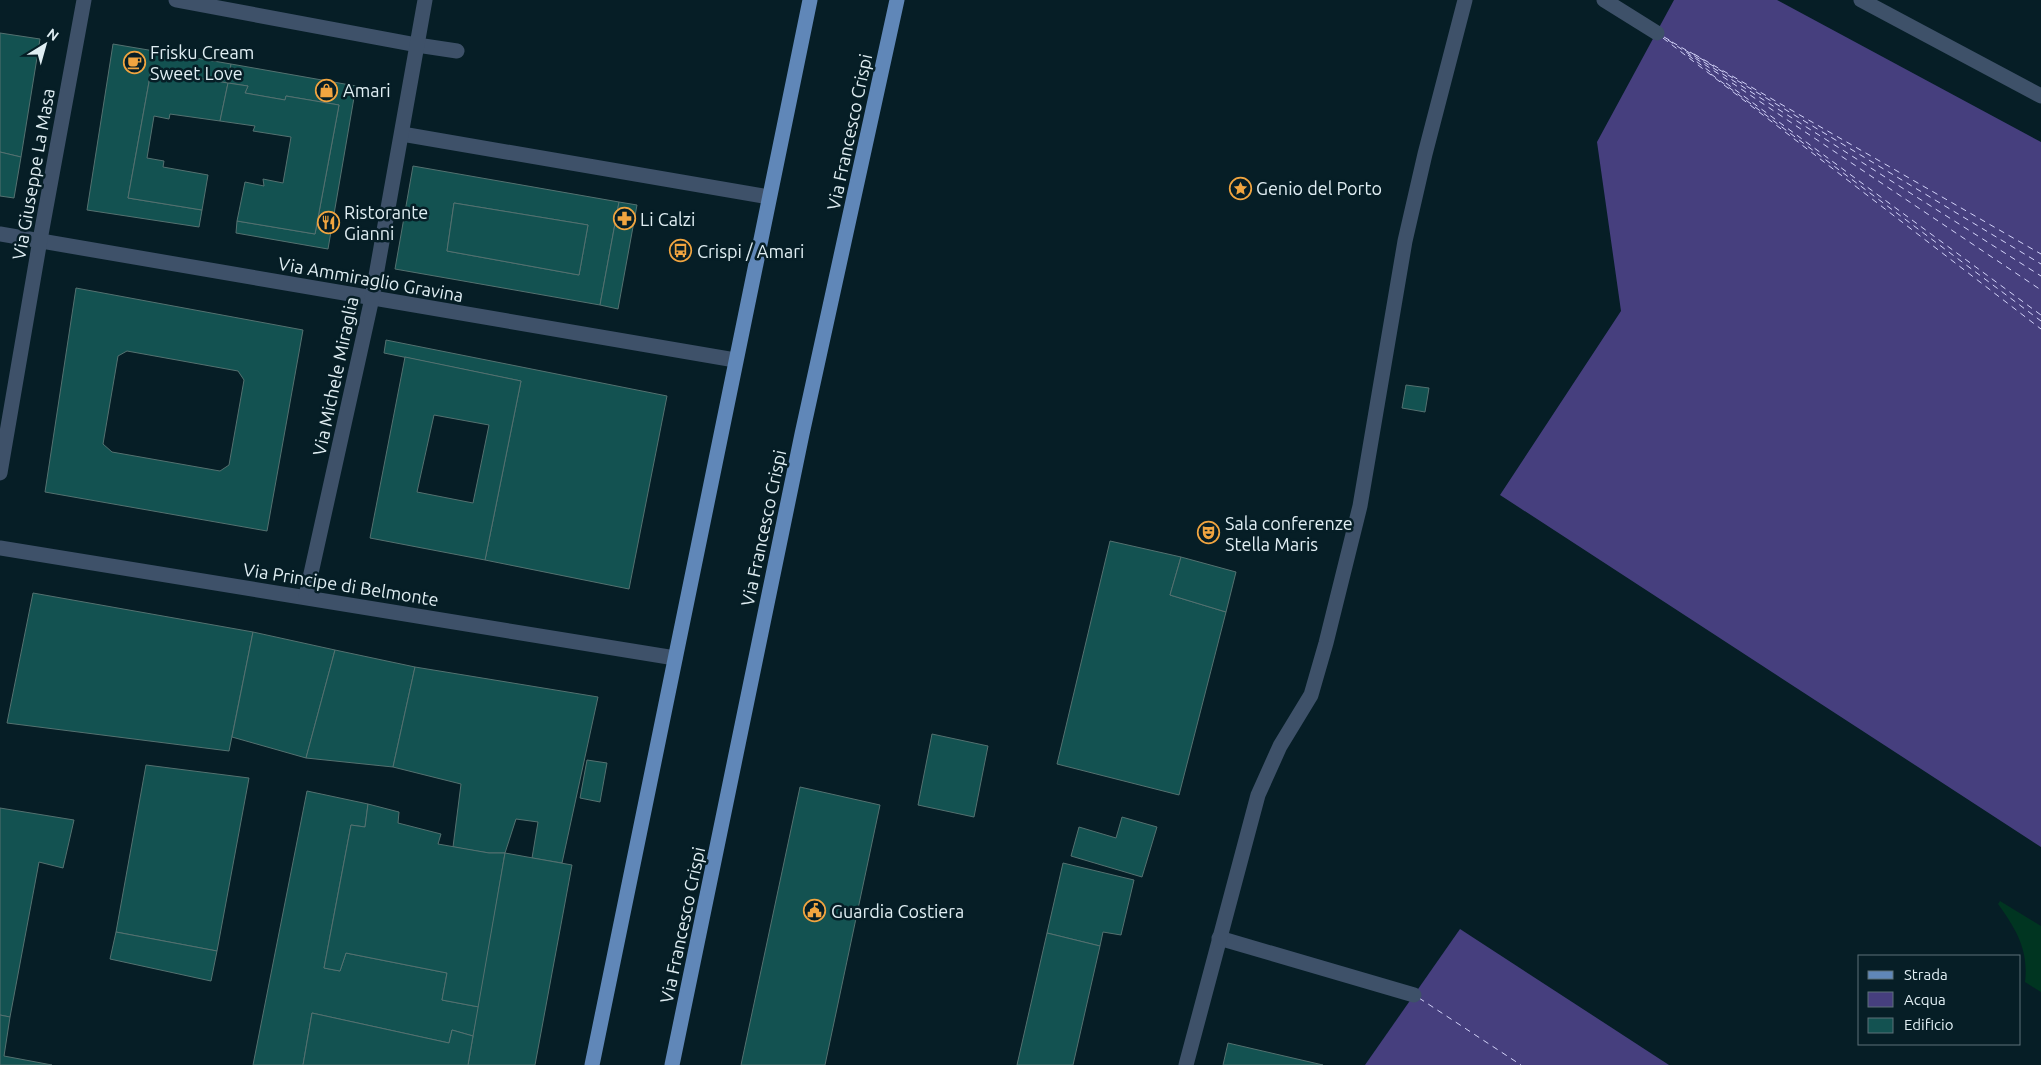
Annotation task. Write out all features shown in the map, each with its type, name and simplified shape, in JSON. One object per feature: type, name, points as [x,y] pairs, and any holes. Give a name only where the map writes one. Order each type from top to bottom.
[{"type":"main road","points":[[592,1065],[768,197],[810,0]]},
{"type":"main road","name":"Via Francesco Crispi","points":[[672,1065],[802,434],[896,0]]},
{"type":"street","name":"Via Giuseppe La Masa","points":[[0,473],[84,0]]},
{"type":"street","points":[[176,0],[417,45],[457,50]]},
{"type":"street","name":"Via Michele Miraglia","points":[[306,596],[372,298],[425,0]]},
{"type":"street","points":[[1186,1065],[1258,795],[1280,746],[1311,694],[1326,643],[1360,506],[1405,241],[1425,154],[1465,0]]},
{"type":"street","points":[[1604,0],[1657,33]]},
{"type":"street","points":[[1861,0],[2041,96]]},
{"type":"street","points":[[402,134],[768,197]]},
{"type":"street","name":"Via Ammiraglio Gravina","points":[[0,234],[735,360]]},
{"type":"street","name":"Via Principe di Belmonte","points":[[0,548],[306,596],[675,658]]},
{"type":"street","points":[[1219,938],[1414,995]]},
{"type":"green space","points":[[2000,901],[2041,926],[2041,992],[2025,982],[2025,960],[2020,940],[1998,904]]},
{"type":"water","points":[[1674,0],[1777,0],[2041,142],[2041,847],[1500,495],[1621,311],[1597,142]]},
{"type":"water","points":[[1460,929],[1669,1065],[1365,1065]]},
{"type":"building","points":[[0,33],[40,39],[21,157],[0,152]]},
{"type":"building","points":[[113,44],[231,64],[228,83],[151,71],[128,198],[202,210],[199,227],[87,210]]},
{"type":"building","points":[[231,64],[356,86],[328,249],[236,233],[237,221],[315,234],[339,105],[286,96],[285,100],[245,93],[248,86],[228,83]]},
{"type":"building","points":[[151,71],[228,83],[220,121],[170,114],[169,119],[154,116],[147,158],[164,161],[163,167],[208,175],[202,210],[128,198]]},
{"type":"building","points":[[228,83],[248,86],[245,93],[285,100],[286,96],[339,105],[315,234],[237,221],[245,182],[264,186],[263,179],[283,183],[291,137],[253,131],[255,126],[220,121]]},
{"type":"building","points":[[0,152],[21,157],[14,198],[0,196]]},
{"type":"building","points":[[413,166],[619,202],[600,305],[395,269]],"holes":[[[454,203],[588,225],[579,275],[447,251]]]},
{"type":"building","points":[[619,202],[637,205],[618,309],[600,305]]},
{"type":"building","points":[[454,203],[588,225],[579,275],[447,251]]},
{"type":"building","points":[[76,288],[303,330],[267,531],[45,492]],"holes":[[[127,351],[238,371],[244,380],[229,465],[220,471],[112,452],[103,444],[118,356]]]},
{"type":"building","points":[[386,340],[667,396],[629,589],[485,560],[521,381],[384,353]]},
{"type":"building","points":[[405,357],[521,381],[485,560],[370,538]],"holes":[[[434,415],[489,425],[473,503],[417,492]]]},
{"type":"building","points":[[1406,385],[1429,388],[1425,412],[1402,408]]},
{"type":"building","points":[[1110,541],[1181,557],[1170,595],[1226,612],[1179,795],[1057,764]]},
{"type":"building","points":[[1181,557],[1236,572],[1226,612],[1170,595]]},
{"type":"building","points":[[33,593],[253,632],[229,751],[7,723]]},
{"type":"building","points":[[253,632],[335,650],[306,758],[232,737]]},
{"type":"building","points":[[335,650],[415,667],[393,767],[306,758]]},
{"type":"building","points":[[415,667],[598,697],[562,863],[532,858],[538,822],[516,819],[505,853],[489,853],[453,847],[461,784],[393,767]]},
{"type":"building","points":[[932,734],[988,746],[974,817],[918,805]]},
{"type":"building","points":[[587,760],[607,763],[600,802],[580,798]]},
{"type":"building","points":[[146,765],[249,778],[217,951],[116,932]]},
{"type":"building","name":"Guardia Costiera","points":[[800,787],[880,805],[825,1065],[741,1065]]},
{"type":"building","points":[[307,791],[368,804],[365,827],[351,825],[324,968],[340,971],[346,953],[447,973],[442,1000],[479,1007],[473,1036],[452,1030],[449,1043],[312,1013],[303,1065],[253,1065]]},
{"type":"building","points":[[368,804],[399,812],[398,823],[441,834],[438,844],[489,853],[505,853],[479,1007],[442,1000],[447,973],[346,953],[340,971],[324,968],[351,825],[365,827]]},
{"type":"building","points":[[0,808],[74,820],[63,868],[39,862],[10,1017],[0,1015]]},
{"type":"building","points":[[1122,817],[1157,827],[1142,877],[1071,856],[1079,827],[1116,838]]},
{"type":"building","points":[[505,853],[572,865],[535,1065],[468,1065]]},
{"type":"building","points":[[1063,863],[1134,880],[1121,935],[1103,932],[1100,946],[1047,933]]},
{"type":"building","points":[[116,932],[217,951],[211,981],[110,959]]},
{"type":"building","points":[[1047,933],[1100,946],[1073,1065],[1017,1065]]},
{"type":"building","points":[[312,1013],[449,1043],[452,1030],[473,1036],[468,1065],[303,1065]]},
{"type":"building","points":[[0,1015],[10,1017],[4,1056],[52,1065],[0,1065]]},
{"type":"building","points":[[1228,1043],[1323,1065],[1223,1065]]},
{"type":"ferry route","points":[[1664,37],[1671,41]]},
{"type":"ferry route","points":[[1663,38],[2041,329]]},
{"type":"ferry route","points":[[1668,40],[2041,290]]},
{"type":"ferry route","points":[[1672,42],[1686,50]]},
{"type":"ferry route","points":[[1685,50],[2041,276]]},
{"type":"ferry route","points":[[1690,52],[2041,264]]},
{"type":"ferry route","points":[[1694,54],[2041,254]]},
{"type":"ferry route","points":[[1688,55],[1713,74]]},
{"type":"ferry route","points":[[1711,74],[2041,321]]},
{"type":"ferry route","points":[[1726,83],[2041,315]]},
{"type":"ferry route","points":[[1419,998],[1521,1065]]},
{"type":"place","name":"Frisku Cream Sweet Love","points":[[134,62]]},
{"type":"place","name":"Amari","points":[[327,90]]},
{"type":"place","name":"Genio del Porto","points":[[1240,188]]},
{"type":"place","name":"Li Calzi","points":[[624,219]]},
{"type":"place","name":"Ristorante Gianni","points":[[328,222]]},
{"type":"place","name":"Crispi / Amari","points":[[681,251]]},
{"type":"place","name":"Sala conferenze Stella Maris","points":[[1209,533]]},
{"type":"place","name":"Guardia Costiera","points":[[815,911]]}]
